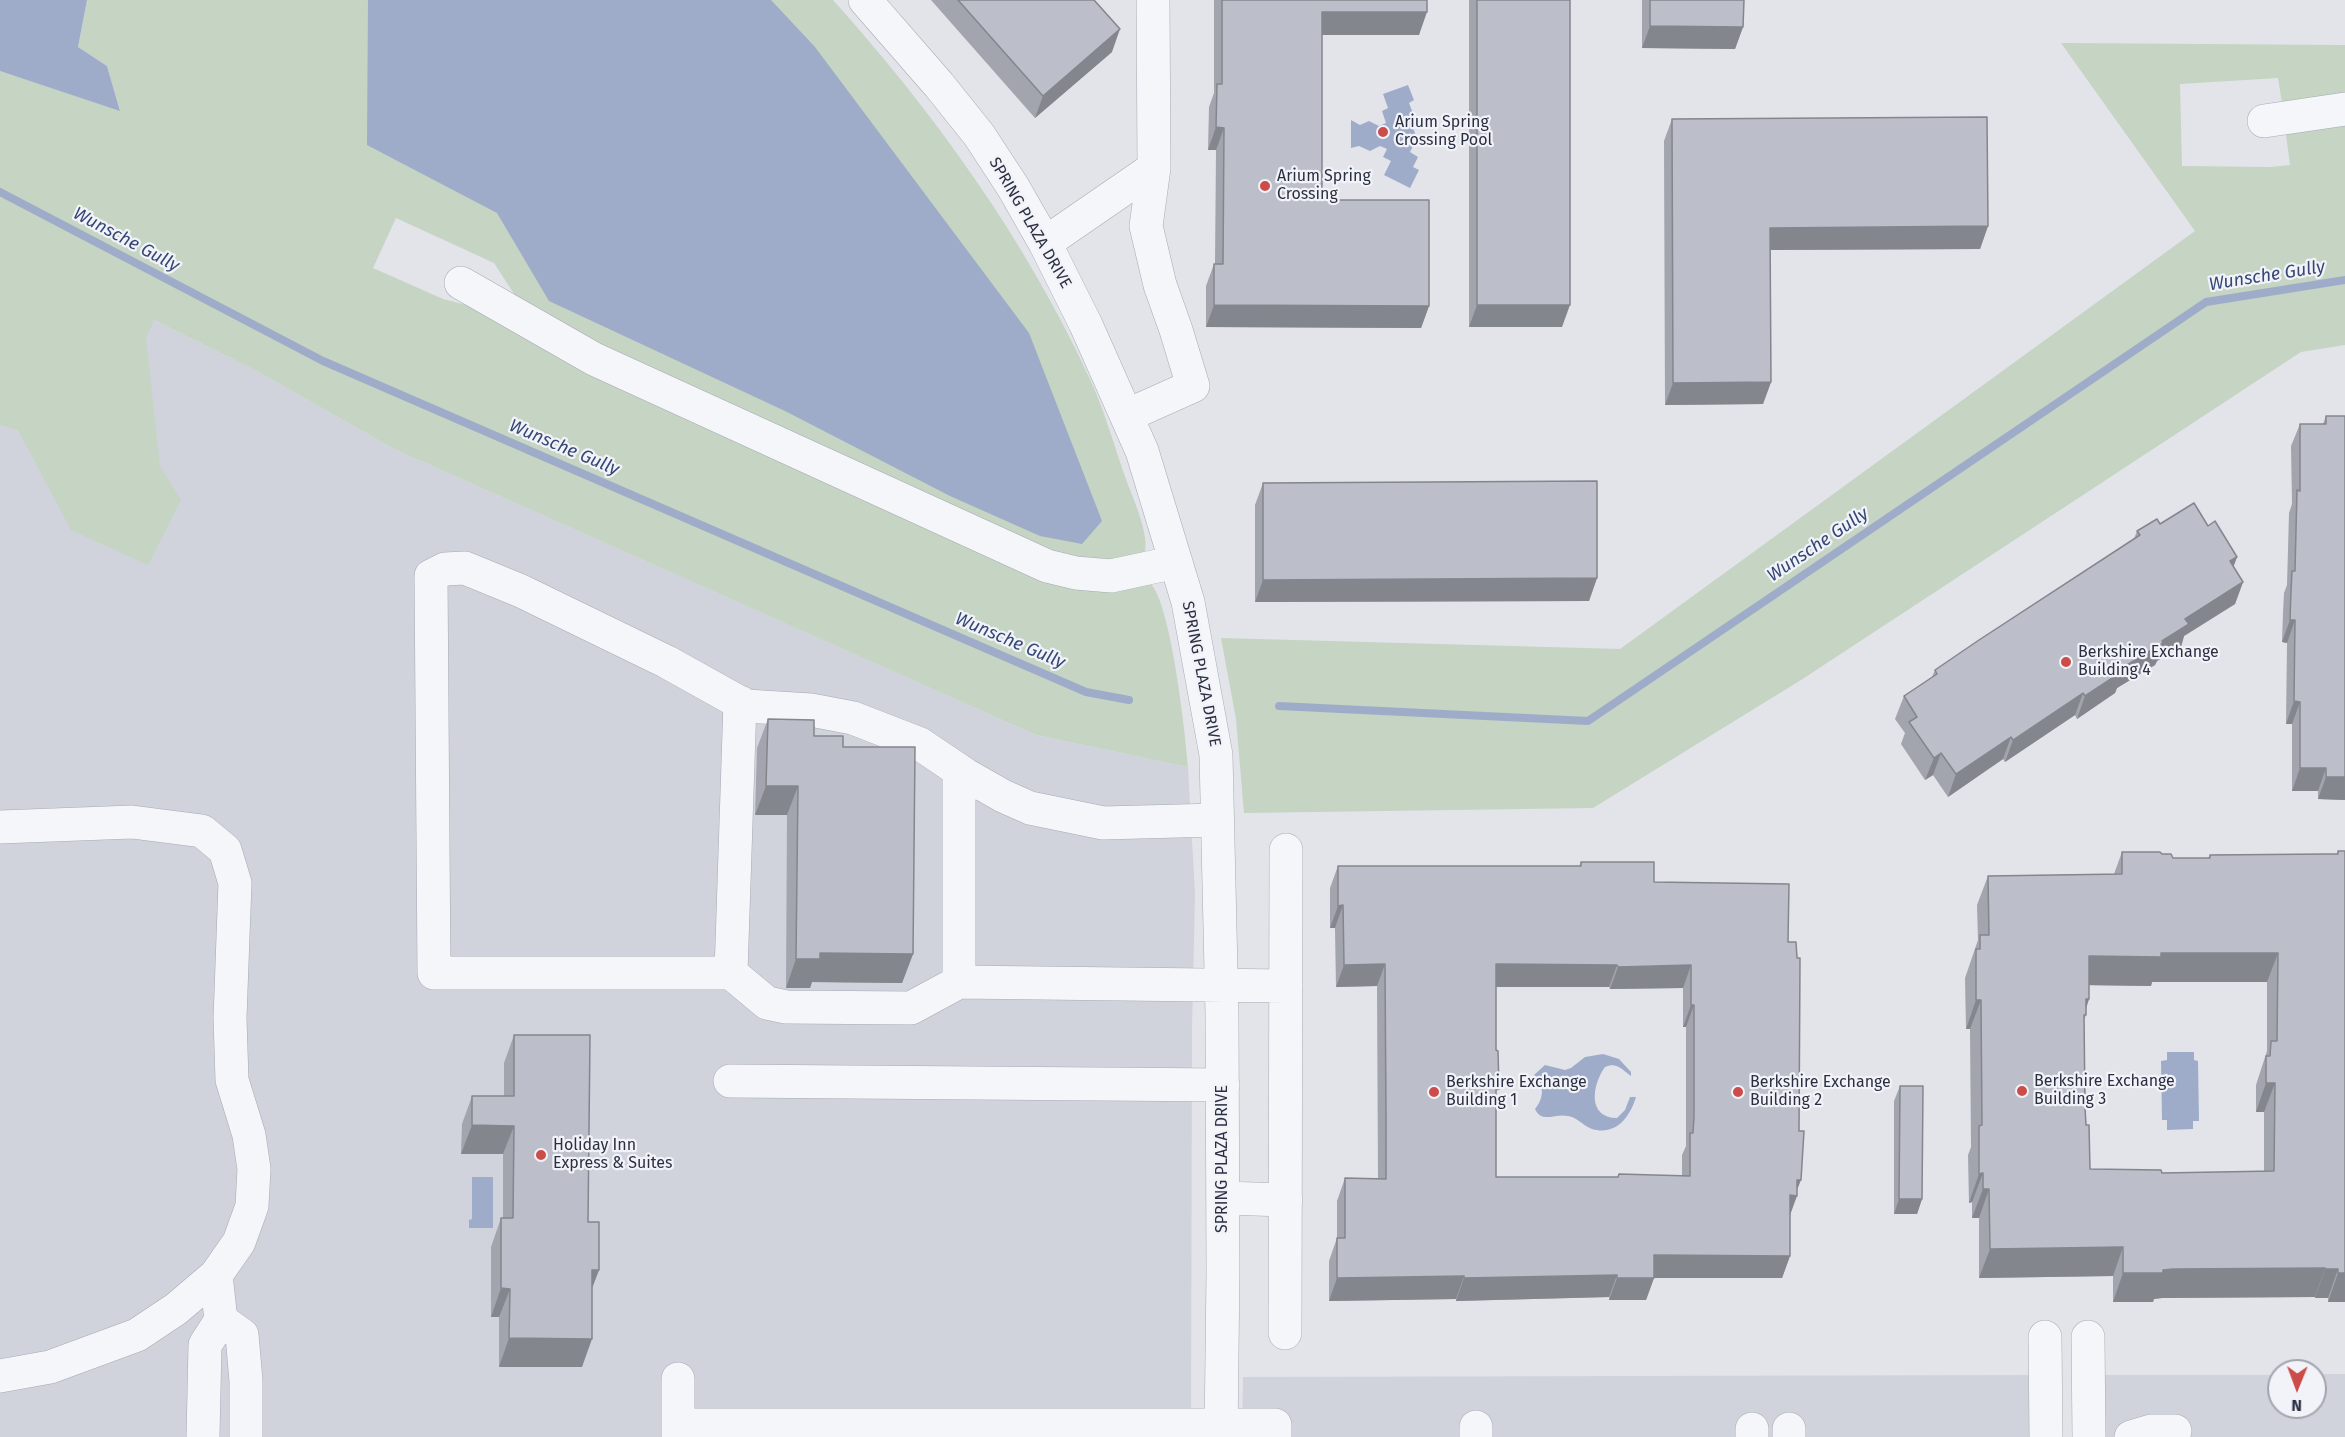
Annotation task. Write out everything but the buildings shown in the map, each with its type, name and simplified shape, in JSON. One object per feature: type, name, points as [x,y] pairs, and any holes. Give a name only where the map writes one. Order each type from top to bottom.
[{"type":"street","name":"SPRING PLAZA DRIVE","points":[[865,0],[979,135],[1013,187],[1045,243],[1128,415],[1142,451],[1188,602],[1216,755],[1223,1085],[1221,1431]]},
{"type":"street","points":[[1128,415],[1192,386],[1160,285],[1146,226],[1154,168],[1153,0]]},
{"type":"street","points":[[2264,121],[2345,109]]},
{"type":"street","points":[[1045,243],[1154,168]]},
{"type":"street","points":[[461,283],[594,359],[1047,566],[1076,573],[1111,576],[1176,562]]},
{"type":"street","points":[[1217,820],[1103,823],[1030,808],[959,771],[920,744],[853,718],[811,710],[746,706],[668,662],[595,626],[465,568],[445,569],[431,576],[434,973],[731,973],[767,1003],[786,1007],[911,1008],[959,982],[1286,986]]},
{"type":"street","points":[[731,973],[740,702]]},
{"type":"street","points":[[959,771],[959,982]]},
{"type":"street","points":[[0,827],[132,822],[202,831],[225,850],[235,883],[231,1007],[232,1080],[249,1135],[254,1169],[252,1206],[239,1242],[216,1275],[176,1309],[136,1335],[50,1367],[0,1377]]},
{"type":"street","points":[[1285,1333],[1286,849]]},
{"type":"street","points":[[730,1082],[1223,1085]]},
{"type":"street","points":[[1223,1198],[1286,1200]]},
{"type":"street","points":[[203,1437],[205,1346],[221,1320],[216,1275]]},
{"type":"street","points":[[221,1320],[242,1335],[246,1380],[246,1437]]},
{"type":"street","points":[[2045,1337],[2046,1437]]},
{"type":"street","points":[[2088,1337],[2089,1437]]},
{"type":"street","points":[[678,1379],[678,1431],[1275,1431]]},
{"type":"street","points":[[2131,1437],[2151,1431],[2175,1431]]},
{"type":"shaded area","points":[[0,244],[257,371],[394,449],[1036,735],[1188,767],[1195,894],[1192,1031],[1191,1437],[0,1437]]},
{"type":"shaded area","points":[[2327,1374],[2345,1374],[2345,1437],[2100,1437],[2099,1375],[2267,1375],[2267,1419],[2327,1419]]},
{"type":"shaded area","points":[[2034,1375],[2034,1437],[1242,1437],[1243,1377]]},
{"type":"green space","points":[[87,0],[833,0],[906,86],[974,178],[1036,275],[1063,324],[1099,401],[1141,519],[1145,549],[1143,555],[1135,561],[1123,565],[1095,565],[1042,554],[646,375],[561,333],[518,300],[494,263],[396,218],[373,268],[443,299],[482,309],[554,350],[1034,570],[1093,585],[1135,579],[1147,581],[1155,590],[1170,636],[1188,767],[1036,735],[394,449],[257,371],[154,320],[146,338],[160,466],[181,500],[148,565],[71,530],[18,430],[0,425],[0,71],[120,110],[107,66],[78,47]]},
{"type":"green space","points":[[2061,43],[2345,45],[2345,101],[2283,109],[2278,78],[2180,84],[2182,166],[2270,167],[2290,165],[2285,127],[2345,120],[2345,345],[2301,352],[1801,680],[1593,808],[1244,813],[1236,719],[1221,638],[1620,649],[2195,231]]},
{"type":"water","points":[[0,0],[87,0],[78,47],[107,66],[120,111],[0,71]]},
{"type":"water","points":[[368,0],[771,0],[815,47],[1029,333],[1102,521],[1082,544],[1040,536],[950,496],[785,411],[549,301],[497,213],[367,145]]},
{"type":"water","name":"Arium Spring Crossing Pool","points":[[1408,85],[1414,100],[1409,103],[1414,116],[1409,118],[1417,138],[1410,152],[1418,157],[1413,167],[1419,170],[1410,188],[1384,175],[1391,161],[1383,157],[1387,149],[1380,146],[1370,151],[1359,146],[1351,148],[1351,120],[1360,125],[1369,121],[1379,126],[1386,123],[1382,111],[1388,108],[1383,94]]},
{"type":"water","points":[[2167,1052],[2194,1052],[2194,1060],[2198,1061],[2199,1121],[2193,1121],[2193,1129],[2167,1130],[2167,1120],[2162,1120],[2161,1061],[2167,1060]]},
{"type":"water","points":[[1603,1054],[1619,1059],[1631,1072],[1631,1076],[1616,1066],[1605,1067],[1595,1091],[1597,1107],[1607,1117],[1617,1118],[1625,1110],[1630,1097],[1636,1097],[1626,1118],[1621,1123],[1608,1130],[1592,1129],[1571,1117],[1563,1115],[1545,1117],[1538,1113],[1535,1109],[1540,1100],[1542,1087],[1534,1075],[1545,1065],[1565,1070],[1585,1057]]},
{"type":"water","points":[[472,1177],[493,1177],[493,1228],[469,1228],[469,1220],[472,1219]]},
{"type":"waterway","name":"Wunsche Gully","points":[[0,192],[323,361],[1086,692],[1129,700]]},
{"type":"waterway","name":"Wunsche Gully","points":[[1279,706],[1588,721],[2206,302],[2345,280]]},
{"type":"place","name":"Arium Spring Crossing Pool","points":[[1383,132]]},
{"type":"place","name":"Arium Spring Crossing","points":[[1265,186]]},
{"type":"place","name":"Berkshire Exchange Building 4","points":[[2066,662]]},
{"type":"place","name":"Berkshire Exchange Building 3","points":[[2022,1091]]},
{"type":"place","name":"Berkshire Exchange Building 1","points":[[1434,1092]]},
{"type":"place","name":"Berkshire Exchange Building 2","points":[[1738,1092]]},
{"type":"place","name":"Holiday Inn Express & Suites","points":[[541,1155]]}]
